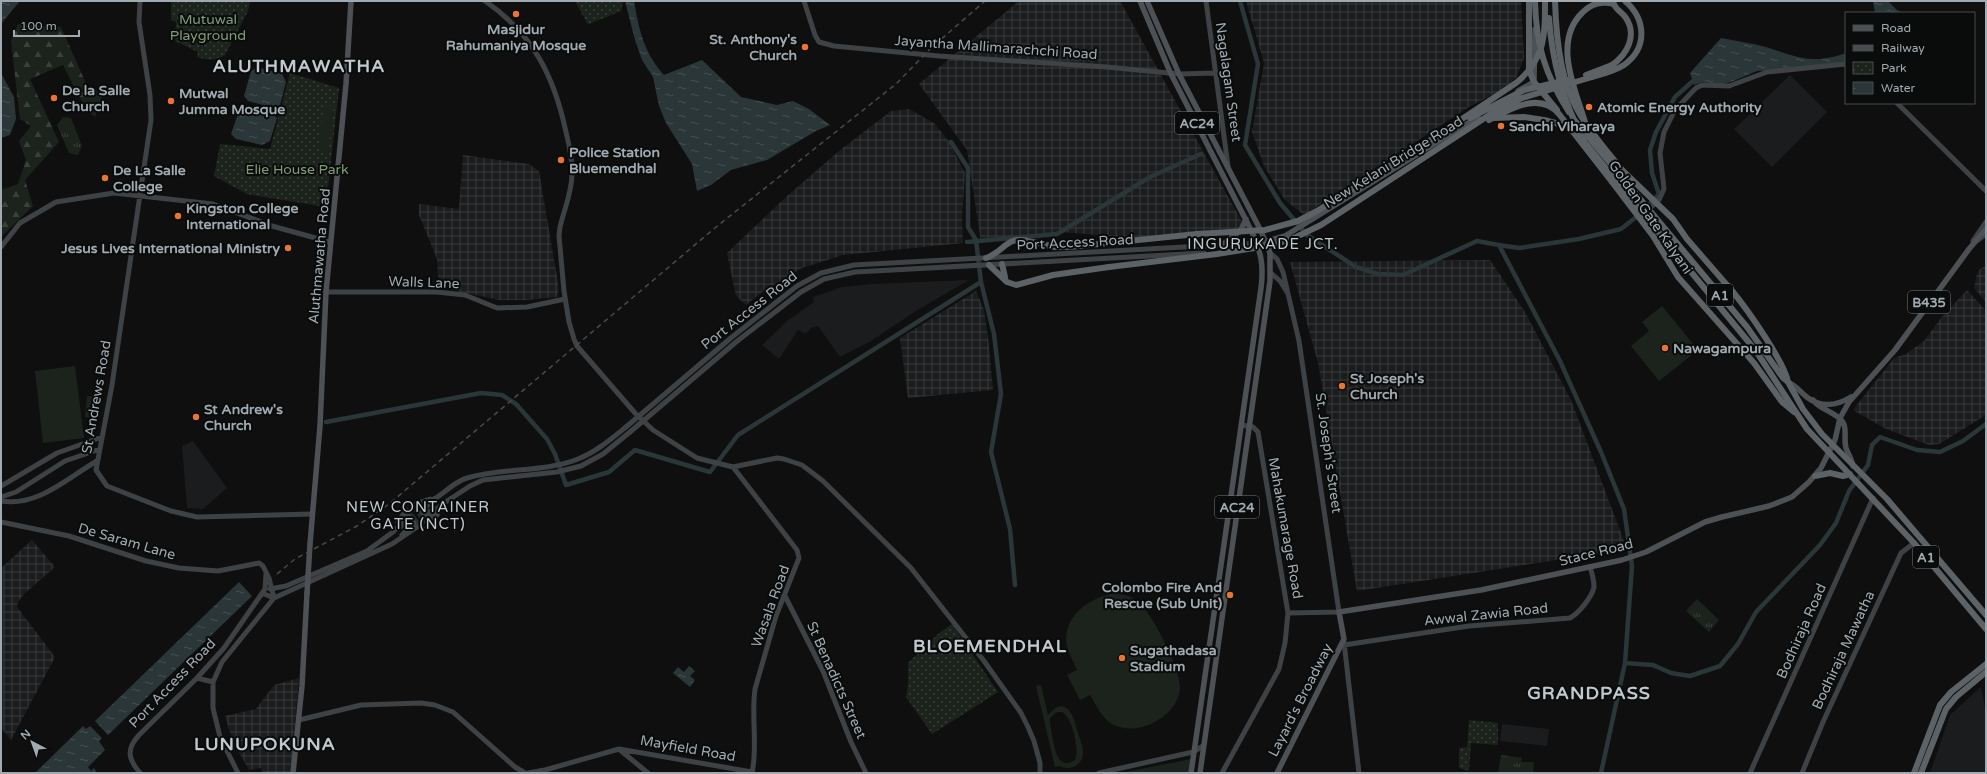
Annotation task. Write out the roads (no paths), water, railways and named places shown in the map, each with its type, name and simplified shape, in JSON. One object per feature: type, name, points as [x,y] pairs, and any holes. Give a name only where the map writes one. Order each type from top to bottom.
[{"type":"highway","name":"New Kelani Bridge Road","points":[[1529,1],[1527,60],[1534,82]]},
{"type":"highway","name":"A1","points":[[1535,1],[1538,43],[1549,75],[1558,95],[1572,116],[1747,327],[1783,378],[1788,382],[1808,416],[1832,445],[1869,482],[1934,553],[1986,615]]},
{"type":"highway","points":[[1545,1],[1544,43],[1538,57],[1527,74],[1516,83],[1423,145],[1317,212],[1282,227],[1265,230],[1211,233],[1069,248],[1055,247],[1016,239],[1010,241],[988,262],[1012,284],[1020,285],[1053,275],[1207,256],[1283,242],[1321,225],[1478,122],[1517,100],[1614,70],[1628,62],[1637,52],[1642,33],[1637,14],[1625,1]]},
{"type":"highway","name":"Golden Gate Kalyani","points":[[1548,1],[1553,51],[1564,94],[1583,139],[1612,182],[1653,236],[1678,277],[1754,363],[1782,402],[1797,415]]},
{"type":"highway","name":"Golden Gate Kalyani","points":[[1555,1],[1559,47],[1563,67],[1577,110],[1622,170],[1673,219],[1687,239],[1734,292],[1772,349],[1787,376],[1788,382]]},
{"type":"highway","points":[[1423,145],[1497,103],[1524,90],[1541,87],[1555,83],[1563,81],[1570,79],[1577,77],[1599,71],[1617,62],[1629,46],[1631,33],[1627,21],[1614,4],[1600,3],[1584,10],[1574,22],[1567,44],[1569,68],[1571,74],[1572,80],[1576,95],[1585,122]]},
{"type":"highway","name":"A1","points":[[1534,82],[1756,350],[1784,392],[1797,415],[1828,452],[1863,487],[1914,543],[1986,629]]},
{"type":"highway","points":[[1432,152],[1512,108],[1526,104],[1539,103],[1549,105],[1557,111],[1612,182]]},
{"type":"highway","points":[[1489,118],[1524,117],[1544,120],[1572,128]]},
{"type":"highway","points":[[1002,258],[1003,248]]},
{"type":"highway","points":[[1002,264],[1005,276],[1012,284]]},
{"type":"highway","points":[[1815,476],[1830,473],[1843,476],[1851,475]]},
{"type":"highway","points":[[1914,773],[1940,705],[1951,692],[1986,664]]},
{"type":"highway","points":[[1922,773],[1946,708],[1956,697],[1986,672]]},
{"type":"main road","name":"Aluthmawatha Road","points":[[293,773],[299,720],[312,514],[320,426],[326,292],[346,90],[350,1]]},
{"type":"main road","name":"AC24","points":[[1140,1],[1170,72],[1246,219],[1258,246],[1263,265],[1191,773]]},
{"type":"main road","name":"AC24","points":[[1147,1],[1179,74],[1228,166],[1266,242],[1269,250],[1271,272],[1200,773]]},
{"type":"main road","points":[[1147,17],[1153,14]]},
{"type":"main road","points":[[1536,22],[1534,82],[1546,86],[1558,95]]},
{"type":"main road","name":"New Kelani Bridge Road","points":[[1511,97],[1524,76],[1527,60]]},
{"type":"main road","name":"New Kelani Bridge Road","points":[[1258,246],[1279,238],[1293,230],[1511,97],[1520,89],[1534,82]]},
{"type":"main road","name":"New Kelani Bridge Road","points":[[1258,246],[1269,250],[1284,244],[1312,228],[1462,133],[1489,118],[1525,92],[1534,82]]},
{"type":"main road","points":[[1221,246],[1241,230],[1246,219]]},
{"type":"main road","name":"B435","points":[[1832,445],[1840,418],[1854,396],[1895,350],[1968,249],[1986,229]]},
{"type":"main road","points":[[1788,382],[1795,385],[1818,406],[1840,418],[1845,426],[1845,444],[1855,468]]},
{"type":"main road","points":[[1812,400],[1832,405],[1854,396]]},
{"type":"main road","name":"Stace Road","points":[[1339,612],[1481,590],[1622,560],[1643,553],[1705,522],[1785,501],[1799,491],[1815,476],[1832,445]]},
{"type":"main road","points":[[1339,612],[1344,642]]},
{"type":"main road","name":"Layard's Broadway","points":[[1277,773],[1344,642]]},
{"type":"street","name":"St Andrews Road","points":[[140,1],[139,22],[151,116],[112,385],[96,466],[98,475],[107,486],[183,515],[197,517],[312,514]]},
{"type":"street","points":[[485,1],[505,18],[537,53],[557,94],[570,149],[572,173],[560,227],[565,299],[569,322],[577,346],[635,413],[654,430],[676,446],[707,462],[733,467],[777,458],[802,465],[823,481],[911,568],[984,661],[1021,713],[1034,741],[1040,764],[1040,773]]},
{"type":"street","name":"Jayantha Mallimarachchi Road","points":[[804,1],[815,35],[819,42],[834,46],[939,56],[1170,72],[1179,74],[1216,73]]},
{"type":"street","name":"Nagalagam Street","points":[[1206,1],[1228,166]]},
{"type":"street","points":[[1649,209],[1659,200],[1664,189],[1660,153],[1664,132],[1675,110],[1696,88],[1702,85],[1729,86],[1767,72],[1845,64]]},
{"type":"street","points":[[1898,104],[1986,192]]},
{"type":"street","points":[[1,247],[20,223],[56,202],[114,193],[213,204],[272,226],[330,242]]},
{"type":"street","points":[[1968,249],[1986,222]]},
{"type":"street","points":[[1968,249],[1986,234]]},
{"type":"street","name":"Port Access Road","points":[[441,505],[457,492],[483,480],[545,474],[569,469],[592,460],[630,432],[736,342],[789,300],[824,279],[855,272],[962,266],[1002,258],[1221,246],[1258,246]]},
{"type":"street","name":"Port Access Road","points":[[422,513],[435,498],[452,485],[466,478],[498,472],[544,468],[572,462],[599,448],[626,427],[732,336],[797,286],[821,273],[854,265],[960,259],[1002,264],[1258,246]]},
{"type":"street","name":"St. Joseph's Street","points":[[1269,250],[1280,265],[1290,298],[1306,381],[1339,612]]},
{"type":"street","name":"St. Joseph's Street","points":[[1271,272],[1280,281],[1290,298]]},
{"type":"street","name":"Walls Lane","points":[[326,292],[437,292],[465,295],[497,308],[527,307],[565,299]]},
{"type":"street","points":[[1241,425],[1249,426]]},
{"type":"street","name":"Mahakumarage Road","points":[[1249,426],[1256,428],[1258,432],[1288,613],[1339,612]]},
{"type":"street","points":[[1,486],[57,453],[102,437]]},
{"type":"street","points":[[1,497],[16,492],[65,461],[100,449]]},
{"type":"street","points":[[1,501],[22,502],[36,498],[97,461]]},
{"type":"street","name":"Wasala Road","points":[[733,467],[797,550],[799,558],[798,564],[776,616],[755,689],[755,760],[752,772]]},
{"type":"street","points":[[422,513],[422,500],[435,498]]},
{"type":"street","name":"Bodhiraja Road","points":[[1750,773],[1873,498]]},
{"type":"street","points":[[422,513],[441,505]]},
{"type":"street","points":[[422,513],[437,515],[441,505]]},
{"type":"street","points":[[393,532],[413,521]]},
{"type":"street","points":[[265,592],[271,587],[286,586],[336,566],[367,551],[393,532],[413,521]]},
{"type":"street","points":[[392,544],[413,521]]},
{"type":"street","name":"Port Access Road","points":[[238,773],[220,737],[213,704],[213,682],[222,662],[274,598],[392,544],[413,521]]},
{"type":"street","name":"De Saram Lane","points":[[1,522],[69,536],[146,561],[179,568],[218,570],[259,563],[263,566],[266,572]]},
{"type":"street","name":"Bodhiraja Mawatha","points":[[1802,773],[1823,722],[1902,553],[1914,543]]},
{"type":"street","name":"Awwal Zawia Road","points":[[1344,642],[1469,626],[1570,618],[1580,609],[1593,589],[1594,581],[1590,567]]},
{"type":"street","points":[[266,572],[274,598]]},
{"type":"street","points":[[265,592],[266,572]]},
{"type":"street","points":[[265,592],[274,598]]},
{"type":"street","name":"Port Access Road","points":[[140,773],[130,759],[131,745],[139,735],[197,678],[224,648],[265,592]]},
{"type":"street","name":"St Benadicts Street","points":[[785,596],[823,672],[850,742],[866,773]]},
{"type":"street","points":[[1222,773],[1278,669],[1285,643],[1288,613]]},
{"type":"street","points":[[1344,642],[1359,773]]},
{"type":"street","points":[[197,678],[213,682]]},
{"type":"street","points":[[299,720],[362,705],[421,703],[435,705],[453,712],[515,767],[526,773],[546,770],[619,749],[648,773]]},
{"type":"street","points":[[1099,773],[1193,752],[1203,746]]},
{"type":"street","name":"Mayfield Road","points":[[619,749],[752,772]]},
{"type":"water","points":[[1,1],[20,1],[1,24]]},
{"type":"water","points":[[625,1],[634,1],[643,41],[657,67],[664,75],[702,60],[741,97],[777,105],[793,101],[809,109],[830,125],[816,131],[767,160],[731,170],[711,185],[697,191],[692,164],[666,123],[659,106],[653,77],[642,60]]},
{"type":"water","points":[[1873,1],[1888,1],[1901,12],[1875,12]]},
{"type":"water","points":[[1721,38],[1766,47],[1805,58],[1824,59],[1845,53],[1845,62],[1813,68],[1757,71],[1731,82],[1718,85],[1702,82],[1694,85],[1690,73]]},
{"type":"water","points":[[257,67],[282,74],[286,82],[280,105],[274,108],[248,101],[244,96],[251,71]]},
{"type":"water","points":[[1,73],[14,97],[16,119],[10,135],[1,138]]},
{"type":"water","points":[[247,105],[271,111],[277,118],[270,141],[262,145],[236,139],[231,134],[240,108]]},
{"type":"water","points":[[239,582],[252,596],[108,735],[95,721]]},
{"type":"water","points":[[689,666],[695,671],[690,676],[695,680],[690,687],[673,673],[678,667],[684,672]]},
{"type":"water","points":[[83,726],[86,729],[90,726],[102,738],[99,741],[105,750],[88,767],[91,771],[94,768],[97,773],[35,773]]},
{"type":"waterway","points":[[1240,1],[1258,64],[1245,145],[1280,203],[1307,235],[1356,267],[1378,274],[1403,275],[1477,241],[1499,245],[1560,361],[1601,452],[1624,509],[1632,566],[1625,663],[1601,773]]},
{"type":"waterway","points":[[1645,209],[1659,194],[1652,173],[1650,150],[1656,132],[1675,97],[1693,81]]},
{"type":"waterway","points":[[951,142],[968,168],[968,227],[976,240],[981,282]]},
{"type":"waterway","points":[[967,242],[1057,234],[1150,177],[1201,154]]},
{"type":"waterway","points":[[1499,245],[1519,248],[1579,239],[1621,229],[1640,214]]},
{"type":"waterway","points":[[326,422],[481,393],[502,395],[516,404],[547,439],[555,454],[566,485],[609,472],[635,450],[710,472],[738,435],[981,282],[994,334],[1001,394],[991,452],[1010,529],[1015,585]]},
{"type":"waterway","points":[[1625,663],[1653,665],[1671,673],[1690,676],[1720,666],[1738,644],[1756,612],[1820,545],[1836,523],[1849,491],[1868,465],[1872,445],[1880,437],[1917,450],[1940,452],[1963,441],[1986,424]]},
{"type":"tunnel","points":[[405,512],[415,504]]},
{"type":"tunnel","points":[[408,516],[418,508]]},
{"type":"tunnel","points":[[411,519],[421,511]]},
{"type":"tunnel","points":[[414,523],[424,515]]},
{"type":"tunnel","points":[[417,527],[427,518]]},
{"type":"tunnel","points":[[420,529],[429,522]]},
{"type":"railway","points":[[277,574],[295,559],[357,526],[389,504],[716,227],[896,84],[931,48],[985,1]]},
{"type":"place","name":"Masjidur Rahumaniya Mosque","points":[[516,14]]},
{"type":"place","name":"St. Anthony's Church","points":[[805,47]]},
{"type":"place","name":"De la Salle Church","points":[[54,98]]},
{"type":"place","name":"Mutwal Jumma Mosque","points":[[171,101]]},
{"type":"place","name":"Atomic Energy Authority","points":[[1589,107]]},
{"type":"place","name":"Sanchi Viharaya","points":[[1501,126]]},
{"type":"place","name":"Police Station Bluemendhal","points":[[561,160]]},
{"type":"place","name":"De La Salle College","points":[[105,178]]},
{"type":"place","name":"Kingston College International","points":[[178,216]]},
{"type":"place","name":"Jesus Lives International Ministry","points":[[288,248]]},
{"type":"place","name":"Nawagampura","points":[[1665,348]]},
{"type":"place","name":"St Joseph's Church","points":[[1342,386]]},
{"type":"place","name":"St Andrew's Church","points":[[196,417]]},
{"type":"place","name":"Colombo Fire And Rescue (Sub Unit)","points":[[1230,595]]},
{"type":"place","name":"Sugathadasa Stadium","points":[[1122,658]]},
{"type":"district","name":"ALUTHMAWATHA","points":[[299,66]]},
{"type":"district","name":"INGURUKADE JCT.","points":[[1263,244]]},
{"type":"district","name":"NEW CONTAINER GATE (NCT)","points":[[418,516]]},
{"type":"district","name":"BLOEMENDHAL","points":[[990,646]]},
{"type":"district","name":"GRANDPASS","points":[[1589,693]]},
{"type":"district","name":"LUNUPOKUNA","points":[[265,744]]},
{"type":"park label","name":"Mutuwal Playground","points":[[208,28]]},
{"type":"park label","name":"Elie House Park","points":[[297,169]]}]
